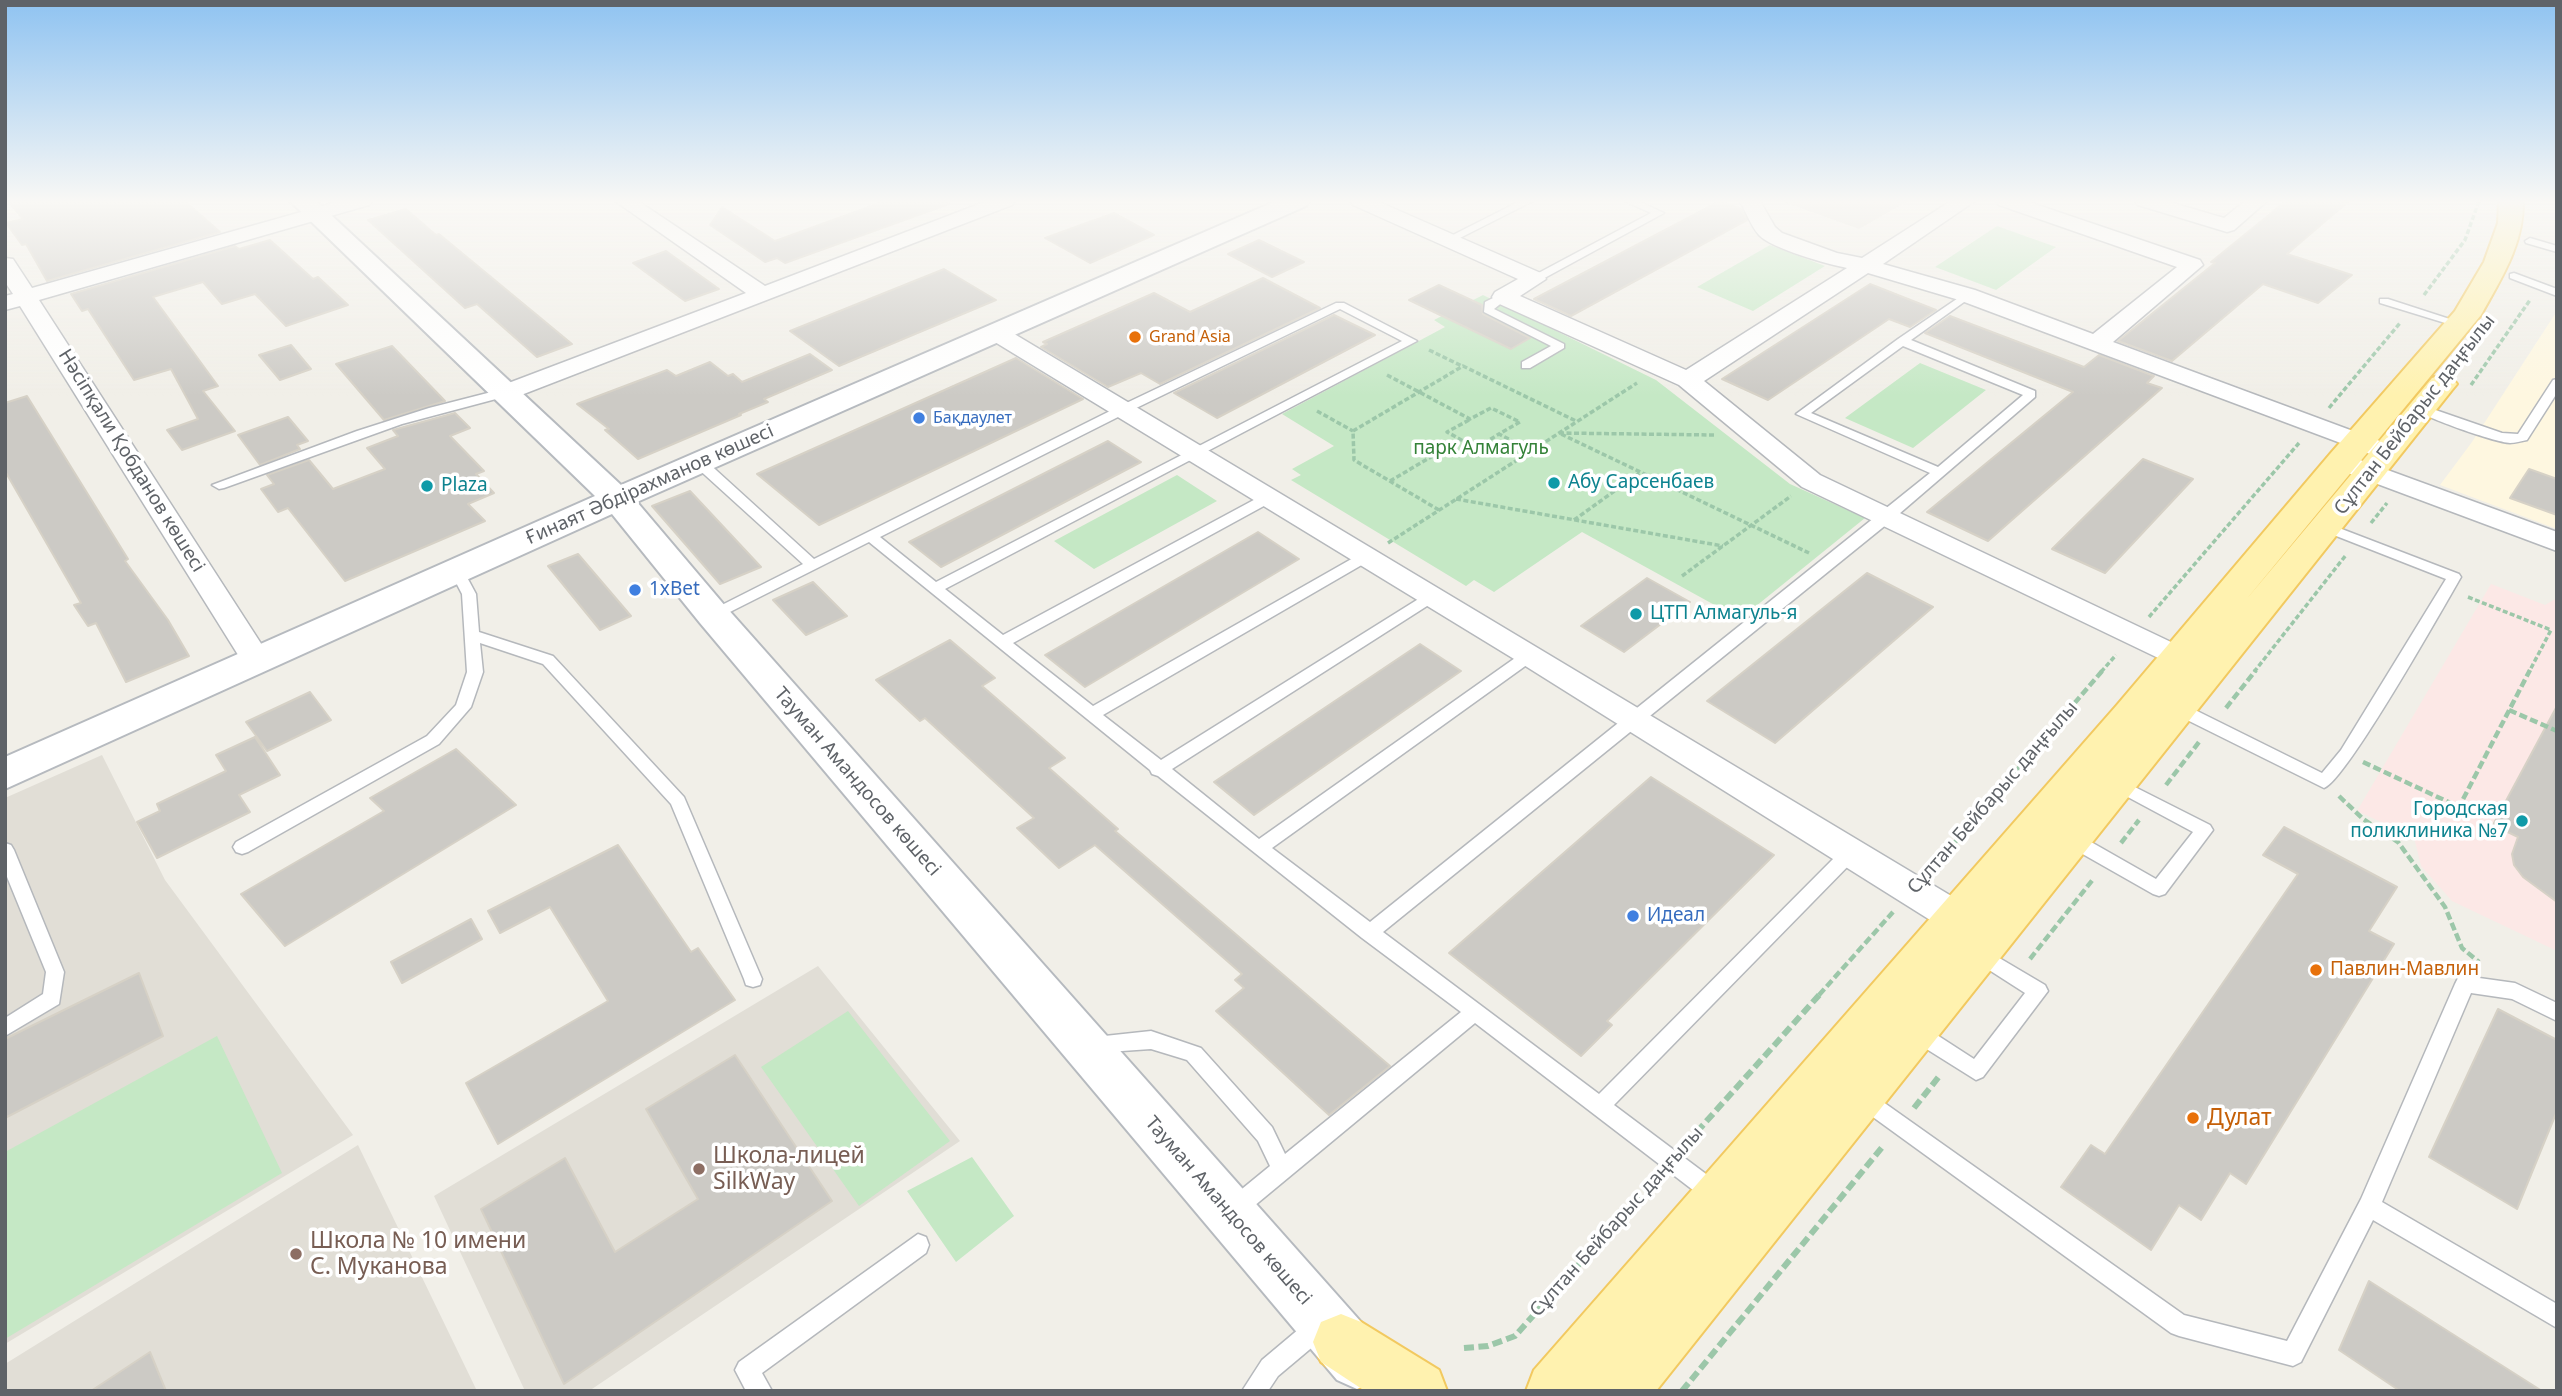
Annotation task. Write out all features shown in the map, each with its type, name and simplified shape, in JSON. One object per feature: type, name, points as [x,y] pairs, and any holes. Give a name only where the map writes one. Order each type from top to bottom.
[{"type":"main road","name":"Тауман Амандосов көшесі","points":[[373,266],[508,392],[617,499],[713,615],[1230,1213],[1343,1352],[1383,1391]]},
{"type":"main road","name":"Ғинаят Әбдірахманов көшесі","points":[[5,774],[617,499],[998,334],[1145,266]]},
{"type":"main road","name":"Сұлтан Бейбарыс даңғылы","points":[[1619,1391],[1914,1030],[1975,937],[2131,715],[2342,533],[2372,462],[2494,266]]},
{"type":"main road","name":"Сұлтан Бейбарыс даңғылы","points":[[1555,1391],[1719,1196],[2071,839],[2117,784],[2196,718],[2192,664],[2372,462],[2435,414],[2491,323],[2533,266]]},
{"type":"main road","points":[[1343,1352],[1418,1391]]},
{"type":"street","name":"Нәсіпқали Қобданов көшесі","points":[[6,266],[17,300],[256,660]]},
{"type":"street","points":[[17,300],[125,266]]},
{"type":"street","points":[[721,266],[761,293]]},
{"type":"street","points":[[508,392],[832,266]]},
{"type":"street","points":[[1506,266],[1535,279]]},
{"type":"street","points":[[1688,380],[1862,266]]},
{"type":"street","points":[[1868,266],[1968,295],[2315,425],[2372,462],[2557,542]]},
{"type":"street","points":[[2097,343],[2191,266]]},
{"type":"street","points":[[1503,297],[1535,279]]},
{"type":"street","points":[[1503,297],[1688,380],[1811,481],[2192,664]]},
{"type":"street","points":[[998,334],[1851,852],[1912,891],[1975,937]]},
{"type":"lane","points":[[1535,279],[1559,266]]},
{"type":"lane","points":[[2537,266],[2557,293]]},
{"type":"lane","points":[[1939,472],[1802,414],[1968,295]]},
{"type":"lane","points":[[1503,297],[1489,304],[1488,310],[1560,346],[1526,365]]},
{"type":"lane","points":[[2384,301],[2459,324]]},
{"type":"lane","points":[[713,615],[1122,410],[1340,305],[1411,341],[936,588]]},
{"type":"lane","points":[[1369,933],[1886,517],[2031,394],[1902,341]]},
{"type":"lane","points":[[2435,414],[2511,439],[2522,437],[2557,383]]},
{"type":"lane","points":[[219,485],[335,441],[442,406],[508,392]]},
{"type":"lane","points":[[699,463],[812,565]]},
{"type":"lane","points":[[1004,641],[1269,498]]},
{"type":"lane","points":[[2196,718],[2324,782],[2347,754],[2454,578],[2342,533]]},
{"type":"lane","points":[[870,536],[1004,641],[1158,770],[1369,933],[1719,1196]]},
{"type":"lane","points":[[1092,715],[1367,556]]},
{"type":"lane","points":[[242,848],[433,740],[463,707],[475,672],[469,594],[457,571]]},
{"type":"lane","points":[[1158,770],[1433,596]]},
{"type":"lane","points":[[472,635],[548,660],[678,801],[753,979]]},
{"type":"lane","points":[[1259,848],[1530,655]]},
{"type":"lane","points":[[2071,839],[2159,889],[2204,830],[2117,784]]},
{"type":"lane","points":[[5,850],[55,972],[52,999],[5,1028]]},
{"type":"lane","points":[[1600,1106],[1851,852]]},
{"type":"lane","points":[[1914,1030],[1976,1071],[2038,991],[2016,977],[1975,937]]},
{"type":"lane","points":[[1860,1096],[2179,1325],[2293,1354],[2369,1206],[2465,984],[2515,991],[2557,1013]]},
{"type":"lane","points":[[1230,1213],[1475,1012]]},
{"type":"lane","points":[[1084,1044],[1151,1040],[1194,1054],[1265,1134],[1282,1169]]},
{"type":"lane","points":[[2369,1206],[2557,1317]]},
{"type":"lane","points":[[760,1391],[747,1370],[918,1245]]},
{"type":"lane","points":[[1254,1391],[1270,1368],[1343,1352]]},
{"type":"path","name":"Сұлтан Бейбарыс даңғылы","points":[[1464,1348],[1488,1346],[1515,1336],[1912,891],[2315,425],[2449,266]]},
{"type":"path","points":[[2435,414],[2533,266]]},
{"type":"path","points":[[1439,510],[1354,460],[1353,431],[1463,366],[1576,422]]},
{"type":"path","points":[[1367,556],[1661,367]]},
{"type":"path","points":[[1380,372],[1470,419]]},
{"type":"path","points":[[1491,408],[1520,422],[1476,448],[1447,432],[1470,419],[1491,408]]},
{"type":"path","points":[[1559,433],[1756,436]]},
{"type":"path","points":[[1559,433],[1829,563]]},
{"type":"path","points":[[1499,434],[1531,451]]},
{"type":"path","points":[[1390,481],[1461,440]]},
{"type":"path","points":[[2016,977],[2153,803],[2196,718],[2342,533],[2372,462]]},
{"type":"path","points":[[1574,520],[1641,472]]},
{"type":"path","points":[[1682,576],[1811,481]]},
{"type":"path","points":[[1456,499],[1723,546]]},
{"type":"path","points":[[2347,754],[2459,807],[2551,630],[2446,589]]},
{"type":"path","points":[[2509,710],[2557,731]]},
{"type":"path","points":[[2324,782],[2363,819],[2399,842],[2445,907],[2462,948],[2515,991]]},
{"type":"path","points":[[1682,1391],[1954,1057]]},
{"type":"shaded area","points":[[2557,311],[2557,529],[2440,485],[2472,442]]},
{"type":"shaded area","points":[[2491,584],[2545,605],[2557,598],[2557,951],[2452,901],[2421,866],[2414,837],[2357,811]]},
{"type":"shaded area","points":[[102,755],[165,880],[353,1135],[5,1344],[5,798]]},
{"type":"shaded area","name":"Школа-лицей SilkWay","points":[[818,966],[960,1141],[589,1391],[525,1391],[434,1196]]},
{"type":"shaded area","name":"Школа № 10 имени С. Муканова","points":[[358,1145],[477,1391],[5,1391],[5,1364]]},
{"type":"green space","points":[[1733,266],[1825,266],[1753,311],[1697,287]]},
{"type":"green space","points":[[1936,266],[2029,266],[1996,290]]},
{"type":"green space","name":"парк Алмагуль","points":[[1483,295],[1656,380],[1790,484],[1865,518],[1740,619],[1582,532],[1494,592],[1474,580],[1466,586],[1291,480],[1301,475],[1292,469],[1334,446],[1282,414],[1445,327],[1434,320]]},
{"type":"green space","points":[[1920,363],[1986,390],[1913,448],[1845,418]]},
{"type":"green space","points":[[1177,475],[1217,501],[1094,569],[1054,541]]},
{"type":"green space","points":[[848,1011],[950,1141],[859,1206],[761,1067]]},
{"type":"green space","points":[[217,1036],[282,1173],[5,1339],[5,1152]]},
{"type":"green space","points":[[972,1157],[1014,1216],[956,1262],[907,1191]]},
{"type":"building","points":[[39,266],[99,266],[47,281]]},
{"type":"building","points":[[166,266],[299,266],[313,279],[318,277],[348,305],[286,326],[255,294],[222,304],[203,282],[153,297],[218,386],[203,391],[235,431],[182,450],[167,430],[198,419],[171,369],[134,380],[88,309],[82,311],[71,294]]},
{"type":"building","points":[[419,266],[478,266],[572,344],[537,357],[477,304],[465,308]]},
{"type":"building","points":[[637,266],[687,266],[719,289],[685,301]]},
{"type":"building","points":[[1251,266],[1295,266],[1272,277]]},
{"type":"building","points":[[1596,266],[1662,266],[1571,316],[1534,299]]},
{"type":"building","points":[[2211,266],[2325,266],[2352,275],[2318,303],[2263,284],[2172,361],[2118,341]]},
{"type":"building","points":[[944,269],[996,300],[839,366],[790,331]]},
{"type":"building","points":[[1263,278],[1320,308],[1160,384],[1141,373],[1108,387],[1041,347],[1047,344],[1043,342],[1154,293],[1190,312]]},
{"type":"building","points":[[1870,284],[1936,310],[1910,327],[1889,319],[1768,400],[1722,379]]},
{"type":"building","points":[[1439,285],[1482,305],[1483,314],[1530,338],[1511,349],[1409,300]]},
{"type":"building","points":[[1334,315],[1375,335],[1217,418],[1174,393]]},
{"type":"building","points":[[1950,316],[2084,367],[2099,355],[2154,376],[2147,383],[2162,388],[1988,541],[1927,512],[2073,392],[1925,333]]},
{"type":"building","points":[[291,345],[311,369],[280,380],[259,355]]},
{"type":"building","points":[[392,346],[445,401],[384,420],[336,364]]},
{"type":"building","points":[[810,354],[832,370],[764,399],[768,402],[739,414],[741,415],[638,459],[605,430],[609,429],[577,404],[667,370],[676,376],[710,362],[728,376],[733,374],[742,382]]},
{"type":"building","points":[[1016,358],[1083,399],[819,525],[757,474]]},
{"type":"building","points":[[27,396],[128,559],[125,561],[168,620],[189,656],[126,682],[96,623],[88,626],[74,605],[81,603],[5,471],[5,403]]},
{"type":"building","points":[[455,413],[470,428],[450,436],[484,471],[476,474],[494,493],[468,504],[485,521],[345,581],[288,508],[278,512],[261,489],[274,484],[267,475],[309,460],[333,489],[385,469],[367,448],[398,436],[393,430]]},
{"type":"building","points":[[288,417],[308,441],[297,445],[300,449],[260,465],[238,435]]},
{"type":"building","points":[[1108,441],[1141,462],[941,567],[909,542]]},
{"type":"building","points":[[2143,459],[2193,479],[2105,573],[2052,549]]},
{"type":"building","points":[[2529,469],[2557,479],[2557,515],[2510,498]]},
{"type":"building","points":[[690,491],[761,567],[720,584],[652,506]]},
{"type":"building","points":[[1258,532],[1299,559],[1085,687],[1045,655]]},
{"type":"building","points":[[578,554],[631,616],[600,630],[548,566]]},
{"type":"building","points":[[1867,573],[1933,607],[1775,743],[1707,701]]},
{"type":"building","name":"ЦТП Алмагуль-я","points":[[1647,578],[1690,602],[1624,652],[1581,626]]},
{"type":"building","points":[[813,582],[847,616],[806,635],[773,600]]},
{"type":"building","points":[[950,640],[995,678],[982,686],[1065,758],[1049,768],[1118,829],[1115,831],[1390,1066],[1329,1115],[1216,1011],[1244,988],[1235,980],[1242,974],[1095,845],[1059,868],[1017,828],[1034,818],[925,718],[920,721],[876,680]]},
{"type":"building","points":[[1420,644],[1461,671],[1254,815],[1214,782]]},
{"type":"building","points":[[310,692],[331,720],[267,751],[246,722]]},
{"type":"building","name":"Городская поликлиника №7","points":[[2557,706],[2557,902],[2523,877],[2514,865],[2512,854],[2518,837],[2493,825]]},
{"type":"building","points":[[255,737],[280,775],[239,795],[250,812],[157,858],[137,822],[160,811],[157,804],[226,771],[216,755]]},
{"type":"building","points":[[456,749],[516,805],[285,946],[241,894],[384,811],[370,798]]},
{"type":"building","points":[[1651,777],[1774,855],[1607,1021],[1612,1025],[1581,1056],[1449,953]]},
{"type":"building","points":[[2284,827],[2397,887],[2369,931],[2394,944],[2246,1184],[2230,1173],[2201,1220],[2179,1205],[2151,1250],[2061,1187],[2091,1145],[2105,1154],[2298,874],[2263,855]]},
{"type":"building","points":[[618,845],[691,952],[698,948],[735,1000],[498,1144],[466,1083],[608,1001],[550,907],[500,933],[488,911]]},
{"type":"building","points":[[471,919],[482,939],[402,983],[391,962]]},
{"type":"building","points":[[139,973],[163,1036],[5,1118],[5,1039]]},
{"type":"building","points":[[2498,1009],[2557,1040],[2557,1111],[2517,1209],[2429,1157]]},
{"type":"building","name":"Школа-лицей SilkWay","points":[[735,1055],[832,1201],[564,1384],[481,1209],[565,1158],[615,1252],[698,1199],[646,1109]]},
{"type":"building","points":[[2369,1281],[2542,1391],[2400,1391],[2339,1350]]},
{"type":"building","points":[[150,1352],[166,1391],[91,1391]]},
{"type":"place","name":"Grand Asia","points":[[1135,337]]},
{"type":"place","name":"Бақдаулет","points":[[919,418]]},
{"type":"place","name":"Абу Сарсенбаев","points":[[1554,483]]},
{"type":"place","name":"Plaza","points":[[427,486]]},
{"type":"place","name":"1xBet","points":[[635,590]]},
{"type":"place","name":"ЦТП Алмагуль-я","points":[[1636,614]]},
{"type":"place","name":"Городская поликлиника №7","points":[[2522,821]]},
{"type":"place","name":"Идеал","points":[[1633,916]]},
{"type":"place","name":"Павлин-Мавлин","points":[[2316,970]]},
{"type":"place","name":"Дулат","points":[[2193,1118]]},
{"type":"place","name":"Школа-лицей SilkWay","points":[[699,1169]]},
{"type":"place","name":"Школа № 10 имени С. Муканова","points":[[296,1254]]}]
